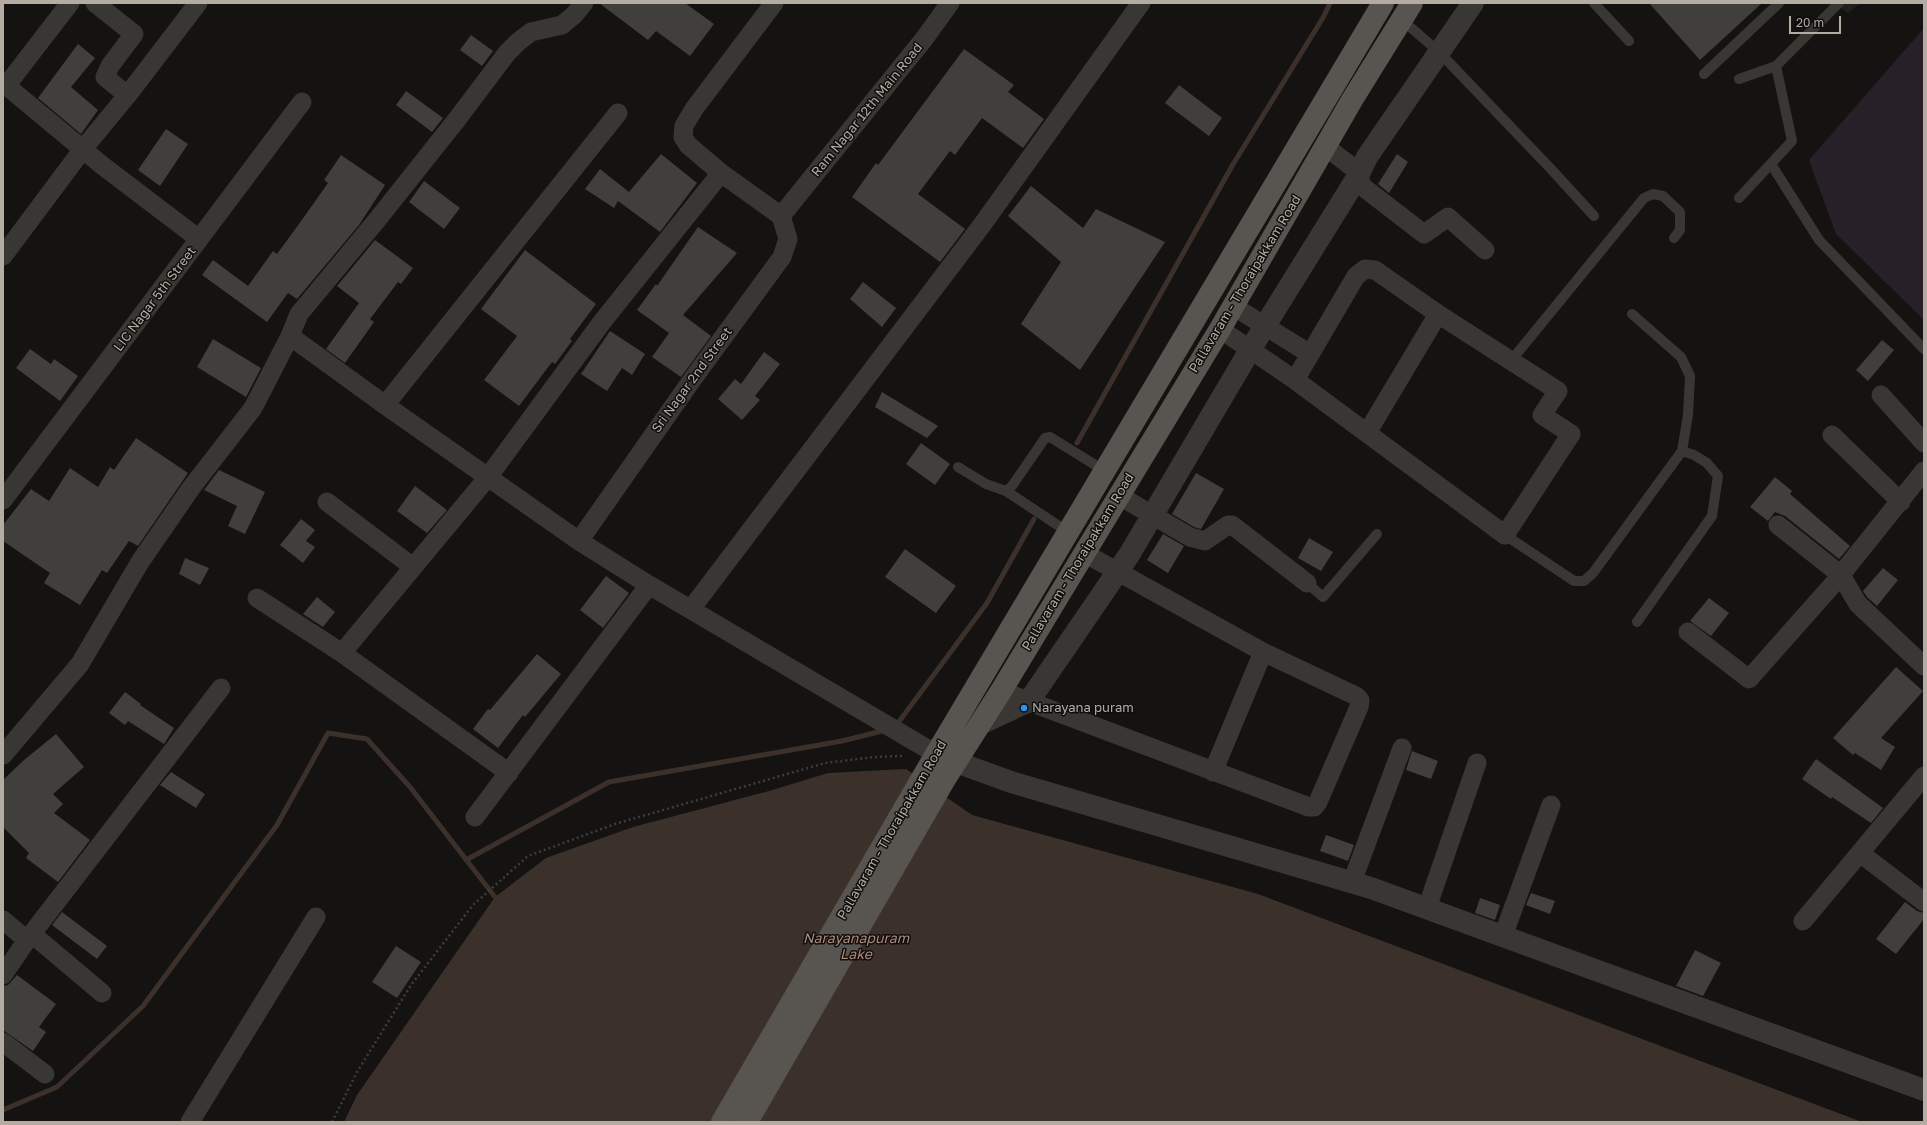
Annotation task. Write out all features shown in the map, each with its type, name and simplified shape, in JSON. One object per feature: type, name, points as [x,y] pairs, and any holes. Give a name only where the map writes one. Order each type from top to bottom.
[{"type":"main road","name":"Pallavaram - Thoraipakkam Road","points":[[722,1122],[936,754],[1383,3]]},
{"type":"main road","name":"Pallavaram - Thoraipakkam Road","points":[[747,1122],[956,762],[1220,329],[1352,100],[1407,11]]},
{"type":"street","points":[[5,84],[70,3]]},
{"type":"street","points":[[95,3],[134,34],[110,66],[105,77],[127,95]]},
{"type":"street","points":[[3,256],[83,149],[198,3]]},
{"type":"street","points":[[3,755],[80,664],[140,562],[191,488],[253,408],[290,336],[299,314],[444,136],[507,53],[531,32],[562,25],[574,15],[584,3]]},
{"type":"street","points":[[774,3],[694,109],[684,126],[684,137],[688,145],[721,173],[781,216]]},
{"type":"street","name":"Ram Nagar 12th Main Road","points":[[781,216],[924,40],[950,3]]},
{"type":"street","points":[[691,609],[982,225],[1141,3]]},
{"type":"street","points":[[980,724],[1029,701],[1129,554],[1250,350],[1358,176],[1367,157],[1473,3]]},
{"type":"street","name":"LIC Nagar 5th Street","points":[[3,500],[199,239],[83,149],[5,84]]},
{"type":"street","points":[[199,239],[302,102]]},
{"type":"street","points":[[385,406],[618,112]]},
{"type":"street","points":[[1326,147],[1356,170],[1363,187],[1424,234],[1448,217],[1485,250]]},
{"type":"street","points":[[342,653],[488,477],[602,322],[721,173]]},
{"type":"street","name":"Sri Nagar 2nd Street","points":[[578,541],[694,377],[782,257],[788,239],[781,216]]},
{"type":"street","points":[[1220,329],[1295,380],[1505,535],[1571,434],[1542,415],[1558,391],[1510,362],[1375,270],[1365,269],[1356,276],[1295,380]]},
{"type":"street","points":[[1233,306],[1310,354]]},
{"type":"street","points":[[1367,433],[1438,314]]},
{"type":"street","points":[[290,336],[385,406],[578,541],[897,733],[936,754]]},
{"type":"street","points":[[1881,395],[1924,442]]},
{"type":"street","points":[[1832,435],[1901,502]]},
{"type":"street","points":[[1688,632],[1749,679],[1841,575],[1901,502],[1924,471]]},
{"type":"street","points":[[1118,495],[1190,537],[1205,541],[1228,525],[1232,525],[1307,583]]},
{"type":"street","points":[[327,502],[413,567]]},
{"type":"street","points":[[1778,525],[1841,575],[1858,604],[1924,666]]},
{"type":"street","points":[[1001,690],[1213,772],[1308,807],[1314,807],[1359,707],[1360,700],[1356,696],[1263,652],[1084,553]]},
{"type":"street","points":[[475,817],[649,585]]},
{"type":"street","points":[[257,598],[342,653],[509,773]]},
{"type":"street","points":[[1213,772],[1263,652]]},
{"type":"street","points":[[3,975],[30,937],[221,688]]},
{"type":"street","points":[[1352,882],[1402,748]]},
{"type":"street","points":[[956,762],[1011,782],[1352,882],[1924,1090]]},
{"type":"street","points":[[1427,908],[1477,763]]},
{"type":"street","points":[[1803,921],[1924,776]]},
{"type":"street","points":[[1503,936],[1551,805]]},
{"type":"street","points":[[1860,853],[1924,902]]},
{"type":"street","points":[[190,1122],[316,917]]},
{"type":"street","points":[[3,920],[30,937],[102,993]]},
{"type":"street","points":[[3,1042],[45,1074]]},
{"type":"lane","points":[[1594,3],[1629,41]]},
{"type":"lane","points":[[1704,74],[1779,3]]},
{"type":"lane","points":[[1739,79],[1776,66],[1839,3]]},
{"type":"lane","points":[[1407,11],[1439,52],[1594,216]]},
{"type":"lane","points":[[1739,198],[1792,141],[1776,66]]},
{"type":"lane","points":[[1771,164],[1819,240],[1924,349]]},
{"type":"lane","points":[[1510,362],[1644,198],[1653,194],[1663,196],[1680,212],[1680,230],[1674,238]]},
{"type":"lane","points":[[1505,535],[1574,581],[1584,581],[1593,573],[1682,452],[1688,415],[1690,376],[1681,357],[1632,314]]},
{"type":"lane","points":[[1006,491],[1012,486],[1045,438],[1050,437],[1105,471]]},
{"type":"lane","points":[[1637,622],[1712,516],[1718,476],[1716,471],[1694,455],[1682,452]]},
{"type":"lane","points":[[958,467],[986,484],[1006,491],[1068,532]]},
{"type":"lane","points":[[1307,583],[1324,597],[1377,534]]},
{"type":"path","points":[[332,1122],[357,1072],[411,985],[473,905],[528,856],[615,824],[825,763],[875,757],[905,756]]},
{"type":"shaded area","points":[[1834,3],[1860,3],[1848,13]]},
{"type":"shaded area","points":[[1924,28],[1924,320],[1836,234],[1809,160]]},
{"type":"water","name":"Narayanapuram Lake","points":[[906,769],[972,815],[1258,894],[1862,1122],[344,1122],[357,1095],[495,897],[546,858],[633,827],[769,791],[828,773]]},
{"type":"building","points":[[599,3],[685,3],[714,24],[690,56],[656,31],[648,40]]},
{"type":"building","points":[[1649,3],[1762,3],[1700,60]]},
{"type":"building","points":[[471,35],[493,51],[482,66],[460,50]]},
{"type":"building","points":[[78,44],[95,58],[71,87],[98,110],[81,134],[38,98]]},
{"type":"building","points":[[964,49],[1014,85],[1008,92],[1044,119],[1023,148],[982,118],[955,155],[950,151],[918,194],[965,229],[940,262],[852,197],[876,163],[878,165]]},
{"type":"building","points":[[1179,85],[1222,118],[1209,136],[1165,103]]},
{"type":"building","points":[[406,91],[443,118],[432,132],[396,105]]},
{"type":"building","points":[[166,129],[188,144],[160,186],[138,170]]},
{"type":"building","points":[[661,154],[697,183],[660,232],[618,201],[614,208],[585,189],[600,169],[629,192]]},
{"type":"building","points":[[1397,154],[1408,162],[1389,193],[1378,184]]},
{"type":"building","points":[[341,155],[385,185],[359,225],[297,299],[288,293],[267,322],[202,275],[213,260],[248,286],[273,251],[277,254],[299,224],[328,183],[324,180]]},
{"type":"building","points":[[424,181],[460,208],[444,229],[409,202]]},
{"type":"building","points":[[1031,186],[1083,228],[1096,209],[1165,242],[1080,370],[1021,324],[1061,262],[1008,216]]},
{"type":"building","points":[[698,227],[737,253],[683,315],[711,336],[681,377],[652,357],[669,333],[637,310],[656,284],[657,286]]},
{"type":"building","points":[[375,240],[413,268],[401,284],[398,282],[370,319],[374,322],[345,363],[326,349],[359,303],[337,286]]},
{"type":"building","points":[[525,250],[596,304],[570,339],[572,341],[555,364],[552,362],[519,406],[484,380],[517,336],[481,309]]},
{"type":"building","points":[[863,282],[896,308],[882,327],[850,299]]},
{"type":"building","points":[[610,331],[645,354],[632,375],[622,368],[607,391],[581,374]]},
{"type":"building","points":[[213,339],[261,368],[246,397],[197,367]]},
{"type":"building","points":[[1882,340],[1894,350],[1868,381],[1856,370]]},
{"type":"building","points":[[30,349],[51,364],[54,359],[78,376],[60,401],[16,368]]},
{"type":"building","points":[[764,352],[780,364],[755,396],[760,400],[742,420],[718,399],[735,379],[741,384]]},
{"type":"building","points":[[882,392],[938,426],[927,438],[875,407]]},
{"type":"building","points":[[136,438],[188,473],[138,546],[129,541],[107,573],[102,570],[80,605],[44,583],[50,573],[3,541],[3,525],[31,489],[49,501],[70,468],[98,487],[110,467],[114,470]]},
{"type":"building","points":[[921,443],[950,464],[935,485],[906,464]]},
{"type":"building","points":[[219,470],[265,492],[245,534],[228,526],[237,506],[204,490]]},
{"type":"building","points":[[1196,473],[1224,489],[1201,529],[1194,527],[1172,514]]},
{"type":"building","points":[[1775,477],[1792,491],[1790,494],[1850,546],[1839,559],[1785,516],[1775,512],[1768,521],[1750,507]]},
{"type":"building","points":[[415,486],[447,510],[427,533],[397,511]]},
{"type":"building","points":[[301,519],[315,530],[306,541],[315,547],[303,563],[280,545]]},
{"type":"building","points":[[1163,534],[1184,546],[1168,573],[1147,560]]},
{"type":"building","points":[[1309,538],[1333,552],[1321,571],[1298,558]]},
{"type":"building","points":[[905,549],[956,586],[936,613],[885,577]]},
{"type":"building","points":[[185,558],[209,568],[200,585],[179,574]]},
{"type":"building","points":[[1883,568],[1898,580],[1877,606],[1863,591]]},
{"type":"building","points":[[606,576],[629,593],[603,628],[580,610]]},
{"type":"building","points":[[317,597],[335,612],[323,627],[303,614]]},
{"type":"building","points":[[1709,598],[1729,613],[1711,636],[1690,621]]},
{"type":"building","points":[[537,654],[561,674],[525,717],[523,715],[498,748],[473,729],[488,709],[490,710]]},
{"type":"building","points":[[1896,667],[1923,691],[1881,738],[1895,747],[1881,770],[1855,753],[1853,755],[1833,738]]},
{"type":"building","points":[[125,692],[141,704],[140,705],[174,728],[164,744],[128,721],[125,725],[109,713]]},
{"type":"building","points":[[56,734],[84,767],[53,794],[63,804],[54,813],[90,840],[58,882],[26,858],[29,853],[3,827],[3,780],[24,760]]},
{"type":"building","points":[[1412,751],[1438,761],[1431,779],[1406,770]]},
{"type":"building","points":[[1816,759],[1883,808],[1871,823],[1832,797],[1831,799],[1802,779]]},
{"type":"building","points":[[171,772],[205,794],[196,808],[160,785]]},
{"type":"building","points":[[1326,835],[1354,845],[1348,861],[1320,851]]},
{"type":"building","points":[[1531,893],[1555,901],[1550,914],[1526,905]]},
{"type":"building","points":[[1480,898],[1500,905],[1495,920],[1475,913]]},
{"type":"building","points":[[1905,902],[1917,911],[1924,913],[1924,919],[1896,954],[1876,939]]},
{"type":"building","points":[[62,912],[107,946],[97,959],[52,925]]},
{"type":"building","points":[[396,946],[421,962],[397,998],[372,982]]},
{"type":"building","points":[[1695,950],[1721,963],[1703,996],[1676,986]]},
{"type":"building","points":[[17,975],[56,1004],[39,1027],[46,1032],[33,1051],[3,1030],[3,986],[8,985]]},
{"type":"waterway","points":[[1077,443],[1232,166],[1324,16],[1330,3]]},
{"type":"waterway","points":[[895,727],[987,603],[1034,519]]},
{"type":"waterway","points":[[466,860],[609,782],[842,741],[886,730]]},
{"type":"waterway","points":[[3,1110],[57,1087],[143,1006],[277,825],[328,733],[367,739],[410,787],[495,897]]},
{"type":"place","name":"Narayana puram","points":[[1024,708]]}]
